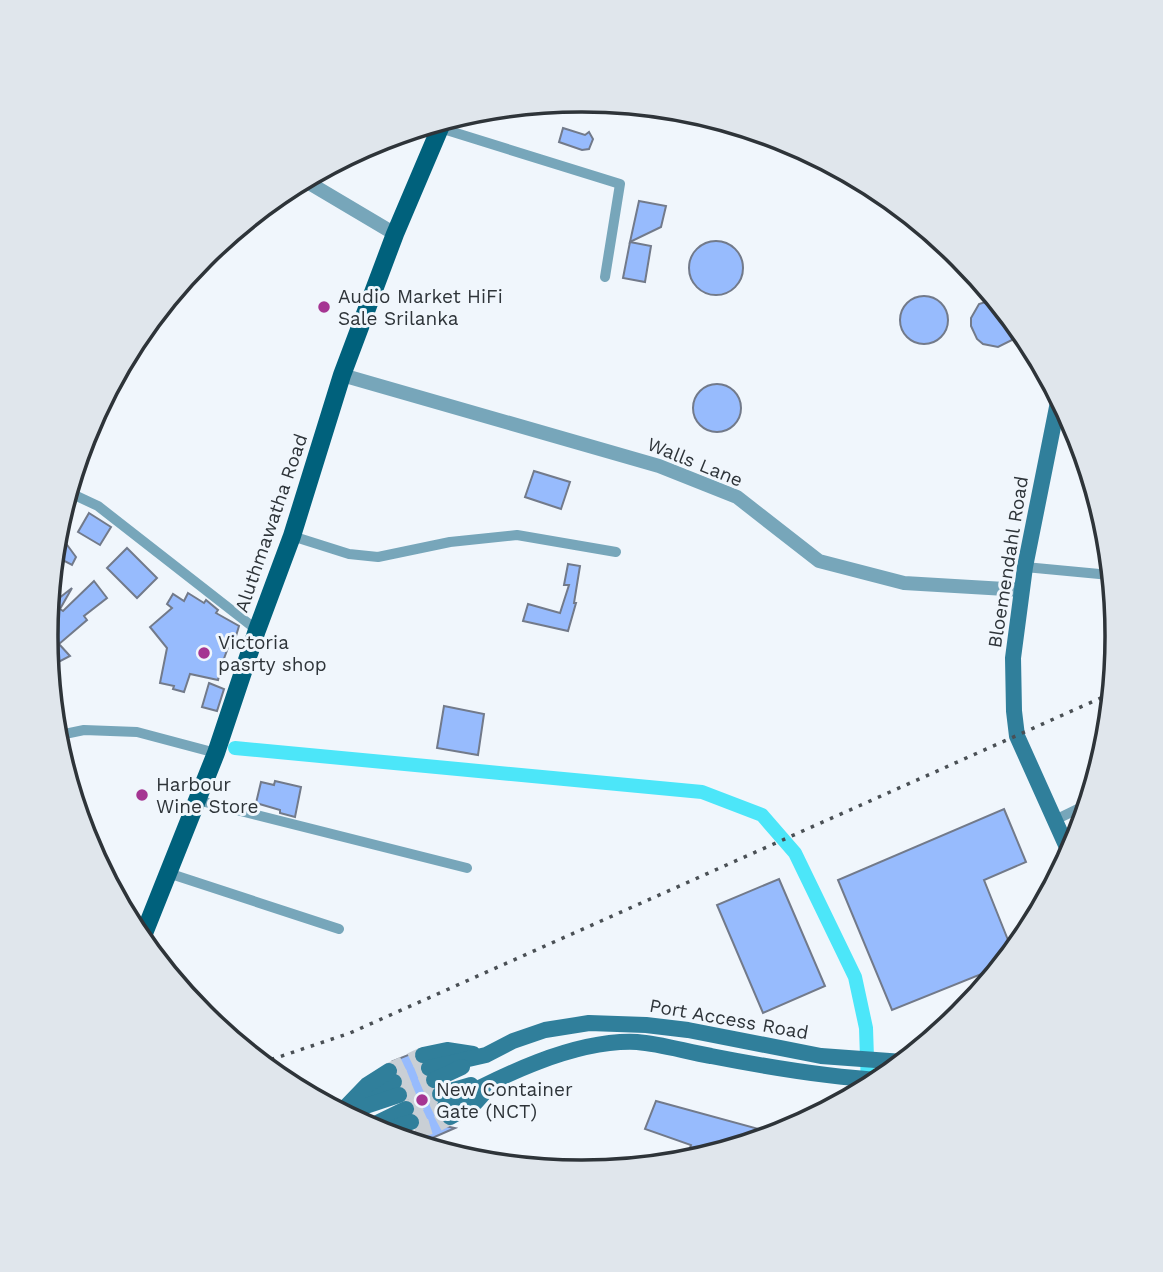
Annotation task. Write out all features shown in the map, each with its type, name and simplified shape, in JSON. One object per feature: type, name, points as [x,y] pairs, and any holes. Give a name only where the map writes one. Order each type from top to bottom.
[{"type":"main road","name":"Aluthmawatha Road","points":[[146,928],[216,753],[292,536],[342,375],[395,234],[438,132]]},
{"type":"main road","name":"Bloemendahl Road","points":[[1056,414],[1025,567],[1013,659],[1014,712],[1017,736],[1064,839]]},
{"type":"main road","name":"Port Access Road","points":[[437,1087],[513,1041],[545,1030],[589,1023],[688,1030],[821,1056],[887,1061]]},
{"type":"main road","name":"Port Access Road","points":[[437,1087],[497,1078],[554,1056],[594,1046],[636,1042],[821,1074],[861,1078]]},
{"type":"main road","points":[[486,1055],[447,1050],[437,1087],[476,1102],[497,1078]]},
{"type":"main road","points":[[349,1105],[367,1085],[402,1101]]},
{"type":"main road","points":[[358,1110],[402,1101]]},
{"type":"main road","points":[[379,1119],[402,1101]]},
{"type":"main road","points":[[387,1122],[402,1101]]},
{"type":"main road","points":[[396,1126],[402,1101]]},
{"type":"street","points":[[454,128],[620,184],[605,278]]},
{"type":"street","points":[[314,186],[395,234]]},
{"type":"street","name":"Walls Lane","points":[[342,375],[659,466],[737,497],[819,561],[904,583],[1022,590]]},
{"type":"street","points":[[77,496],[99,506],[257,630]]},
{"type":"street","points":[[292,536],[349,554],[378,557],[450,542],[517,536],[616,552]]},
{"type":"street","points":[[1025,567],[1101,573]]},
{"type":"street","points":[[67,733],[84,730],[137,732],[216,753]]},
{"type":"street","points":[[197,800],[467,868]]},
{"type":"street","points":[[1055,820],[1075,811]]},
{"type":"street","points":[[168,873],[339,929]]},
{"type":"building","points":[[563,128],[585,135],[589,132],[593,139],[589,149],[582,150],[559,142]]},
{"type":"building","points":[[639,201],[666,206],[661,227],[630,242]]},
{"type":"building","points":[[716,241],[735,249],[743,268],[735,287],[716,295],[697,287],[689,268],[697,249]]},
{"type":"building","points":[[630,242],[651,246],[645,282],[623,278]]},
{"type":"building","points":[[924,296],[941,303],[948,320],[941,337],[924,344],[907,337],[900,320],[907,303]]},
{"type":"building","points":[[985,302],[1012,340],[998,347],[983,344],[977,339],[971,326],[971,318],[979,304]]},
{"type":"building","points":[[717,384],[734,391],[741,408],[734,425],[717,432],[700,425],[693,408],[700,391]]},
{"type":"building","points":[[534,471],[570,482],[561,509],[525,497]]},
{"type":"building","points":[[89,513],[111,527],[100,545],[78,532]]},
{"type":"building","points":[[66,544],[76,557],[72,565],[63,560]]},
{"type":"building","points":[[127,548],[157,578],[137,598],[107,568]]},
{"type":"building","points":[[568,564],[580,566],[576,603],[568,631],[523,621],[528,604],[560,613],[569,585],[564,585]]},
{"type":"building","points":[[94,581],[107,598],[84,616],[87,620],[59,644],[70,656],[59,662],[59,598],[72,588],[60,609],[63,611]]},
{"type":"building","points":[[188,593],[204,603],[206,600],[218,610],[216,613],[239,626],[233,646],[229,645],[218,680],[190,674],[184,692],[173,689],[174,686],[160,683],[167,648],[150,627],[172,608],[167,604],[173,594],[184,601]]},
{"type":"building","points":[[209,683],[224,689],[217,711],[202,707]]},
{"type":"building","points":[[444,706],[484,714],[478,755],[437,748]]},
{"type":"building","points":[[275,781],[301,787],[295,817],[256,803],[261,782],[274,785]]},
{"type":"building","points":[[1004,809],[1026,862],[984,880],[1008,940],[981,974],[892,1010],[838,880]]},
{"type":"building","points":[[779,879],[825,986],[763,1013],[717,905]]},
{"type":"building","points":[[413,1053],[425,1085],[431,1090],[430,1098],[435,1103],[435,1110],[440,1115],[441,1122],[445,1126],[455,1128],[433,1138],[417,1133],[421,1118],[416,1113],[415,1104],[408,1099],[409,1092],[393,1061]]},
{"type":"building","points":[[656,1101],[758,1129],[690,1149],[691,1145],[645,1129]]},
{"type":"waterway","points":[[235,748],[702,792],[762,815],[795,853],[855,977],[866,1028],[868,1074]]},
{"type":"tunnel","points":[[389,1071],[423,1055]]},
{"type":"tunnel","points":[[394,1082],[429,1068]]},
{"type":"tunnel","points":[[399,1095],[434,1080]]},
{"type":"tunnel","points":[[406,1109],[440,1094]]},
{"type":"tunnel","points":[[411,1122],[445,1106]]},
{"type":"tunnel","points":[[415,1131],[450,1117]]},
{"type":"railway","points":[[273,1059],[350,1033],[1102,698]]},
{"type":"place","name":"Audio Market HiFi Sale Srilanka","points":[[324,307]]},
{"type":"place","name":"Victoria pasrty shop","points":[[204,653]]},
{"type":"place","name":"Harbour Wine Store","points":[[142,795]]},
{"type":"place","name":"New Container Gate (NCT)","points":[[422,1100]]}]
